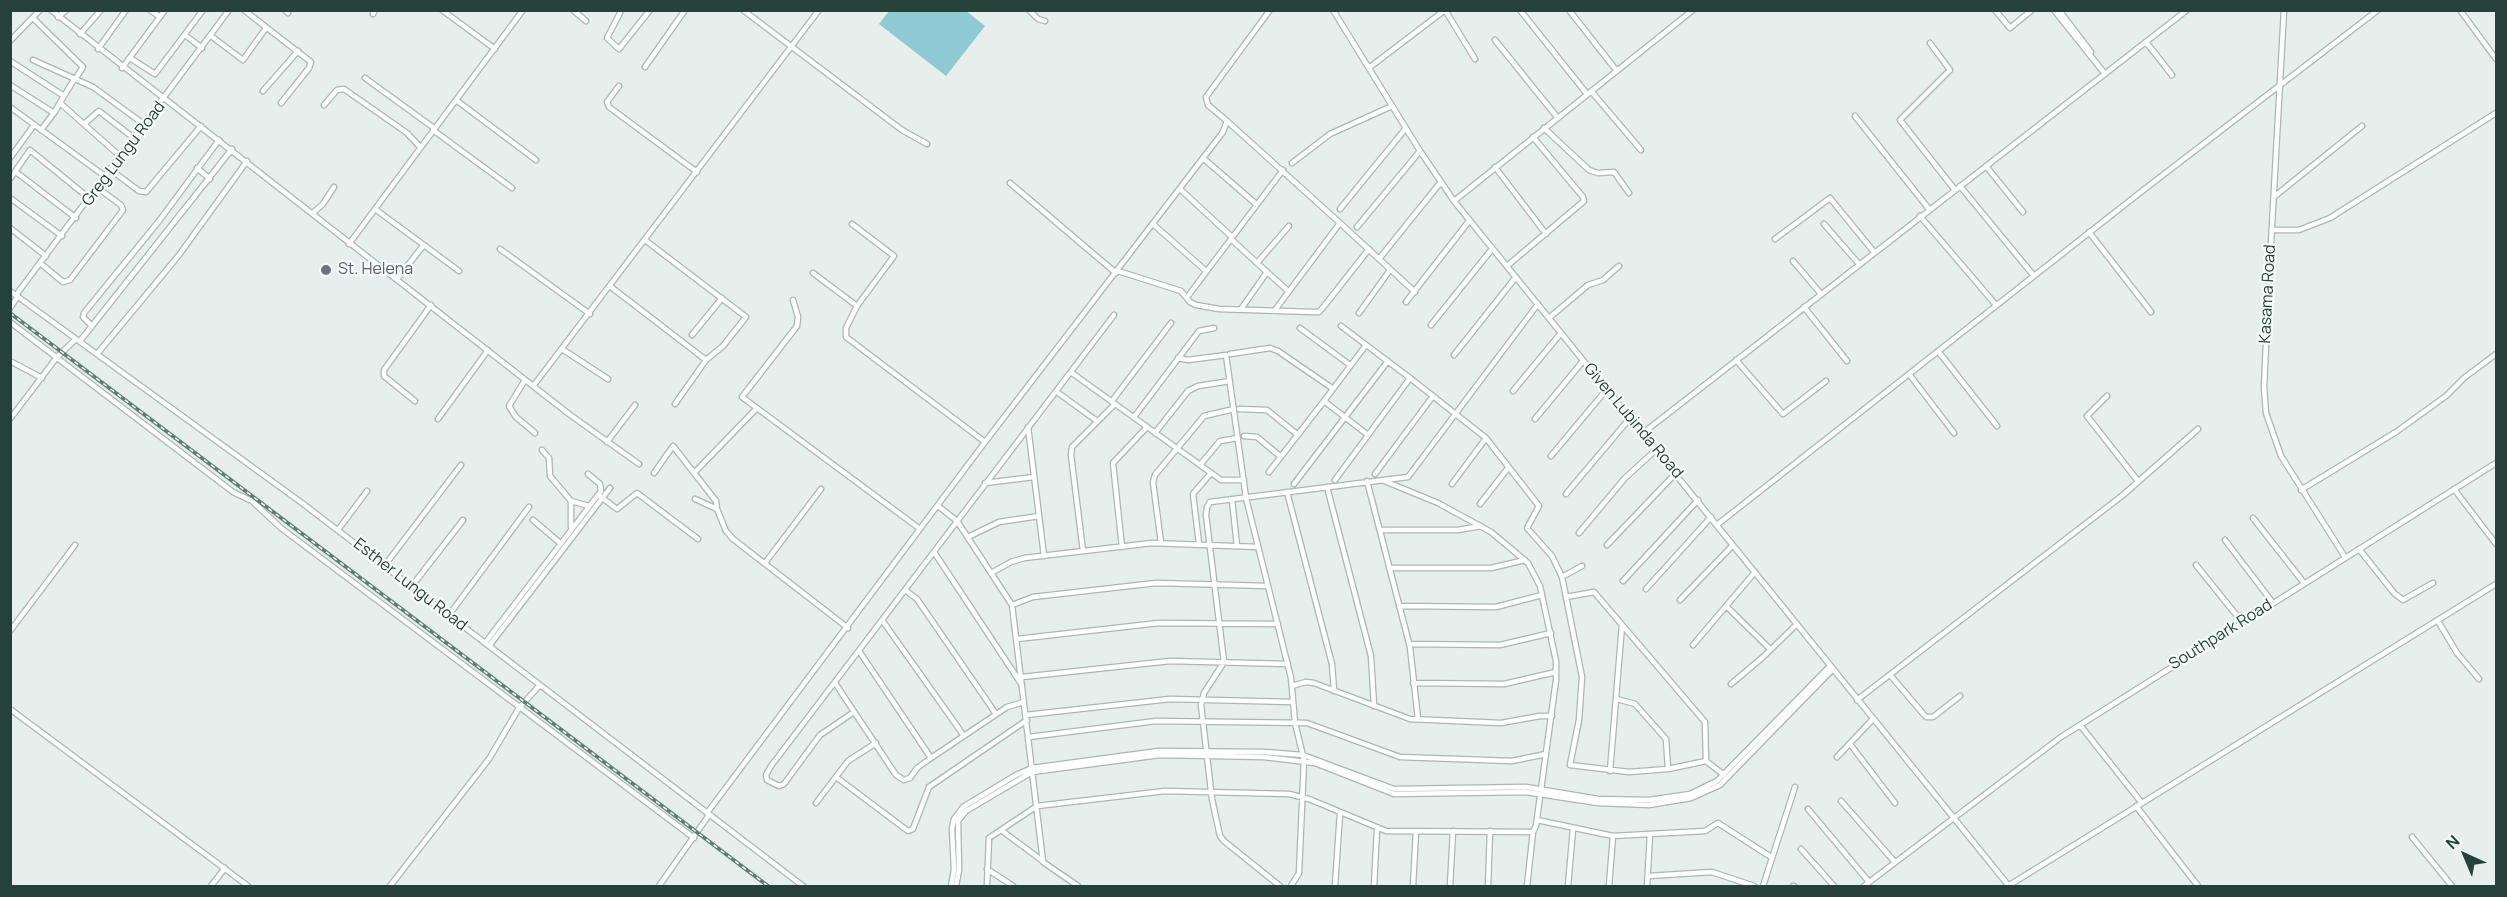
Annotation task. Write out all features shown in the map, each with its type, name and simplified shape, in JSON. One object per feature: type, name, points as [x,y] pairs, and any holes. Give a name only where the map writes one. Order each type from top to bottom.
[{"type":"street","points":[[10,41],[40,10]]},
{"type":"street","points":[[51,10],[122,68],[232,149],[349,244],[431,305],[525,380],[639,464]]},
{"type":"street","points":[[58,17],[66,10]]},
{"type":"street","points":[[80,34],[101,10]]},
{"type":"street","points":[[98,49],[126,10]]},
{"type":"street","points":[[150,10],[160,17]]},
{"type":"street","points":[[122,68],[165,10]]},
{"type":"street","points":[[129,58],[155,74],[203,10]]},
{"type":"street","name":"Greg Lungu Road","points":[[10,308],[46,255],[76,218],[229,10]]},
{"type":"street","points":[[244,10],[310,62],[311,65],[281,103]]},
{"type":"street","points":[[442,10],[495,49]]},
{"type":"street","points":[[349,244],[523,10]]},
{"type":"street","points":[[573,10],[586,21]]},
{"type":"street","points":[[580,16],[584,10]]},
{"type":"street","points":[[620,13],[607,38],[619,50],[650,10]]},
{"type":"street","points":[[645,67],[686,10]]},
{"type":"street","points":[[743,10],[790,48],[902,130],[927,144]]},
{"type":"street","points":[[534,385],[611,287],[819,10]]},
{"type":"street","points":[[1029,10],[1038,19],[1045,21]]},
{"type":"street","points":[[1270,10],[1206,97],[1208,105],[1283,170],[1415,292]]},
{"type":"street","name":"Given Lubinda Road","points":[[1333,10],[1440,183],[1718,524],[2008,886]]},
{"type":"street","points":[[1370,67],[1437,12],[1445,10],[1475,59]]},
{"type":"street","points":[[1520,10],[1641,150]]},
{"type":"street","points":[[1569,10],[1617,70]]},
{"type":"street","points":[[1454,201],[1693,10]]},
{"type":"street","points":[[1995,10],[2010,28],[2032,10]]},
{"type":"street","points":[[2054,10],[2106,74]]},
{"type":"street","points":[[2059,10],[2106,74]]},
{"type":"street","points":[[1642,433],[2187,10]]},
{"type":"street","name":"Kasama Road","points":[[2284,10],[2264,387],[2266,413],[2281,456],[2345,557]]},
{"type":"street","points":[[1718,524],[2089,232],[2280,88],[2299,70],[2378,10]]},
{"type":"street","points":[[2460,10],[2496,59]]},
{"type":"street","points":[[33,18],[82,66],[41,130]]},
{"type":"street","points":[[211,36],[243,60],[266,28]]},
{"type":"street","points":[[185,35],[202,48]]},
{"type":"street","points":[[1495,40],[1557,117]]},
{"type":"street","points":[[2146,42],[2172,75]]},
{"type":"street","points":[[1930,43],[1950,70],[1900,120],[1955,190]]},
{"type":"street","points":[[263,91],[298,51]]},
{"type":"street","points":[[33,60],[76,78],[116,101],[145,125]]},
{"type":"street","points":[[10,61],[64,96]]},
{"type":"street","points":[[365,78],[513,188]]},
{"type":"street","points":[[10,85],[54,112]]},
{"type":"street","points":[[619,86],[607,102],[609,107],[697,172]]},
{"type":"street","points":[[324,105],[337,90],[344,89],[407,133],[420,147]]},
{"type":"street","points":[[456,100],[536,160]]},
{"type":"street","points":[[60,103],[121,157]]},
{"type":"street","points":[[1292,163],[1330,134],[1392,106]]},
{"type":"street","points":[[11,108],[106,177]]},
{"type":"street","points":[[84,124],[99,111],[135,139]]},
{"type":"street","points":[[2272,230],[2299,230],[2330,218],[2496,113]]},
{"type":"street","points":[[1856,116],[1929,209]]},
{"type":"street","points":[[11,157],[34,124]]},
{"type":"street","points":[[659,886],[694,838],[708,814],[920,529],[1228,124]]},
{"type":"street","points":[[111,170],[139,191],[146,192],[201,126]]},
{"type":"street","points":[[2275,196],[2362,126]]},
{"type":"street","points":[[1340,209],[1406,128]]},
{"type":"street","points":[[1544,128],[1589,170],[1598,173],[1614,172],[1629,193]]},
{"type":"street","points":[[1507,267],[1584,199],[1533,136]]},
{"type":"street","points":[[92,326],[83,317],[84,312],[219,140]]},
{"type":"street","points":[[10,419],[57,357],[92,326],[232,149]]},
{"type":"street","points":[[10,179],[30,150],[90,199]]},
{"type":"street","points":[[1357,227],[1420,151]]},
{"type":"street","points":[[1203,158],[1256,204]]},
{"type":"street","points":[[97,354],[179,255],[246,161]]},
{"type":"street","points":[[1986,166],[2023,212]]},
{"type":"street","points":[[1495,167],[1545,234]]},
{"type":"street","points":[[197,168],[210,179]]},
{"type":"street","points":[[1188,294],[1283,170]]},
{"type":"street","points":[[16,172],[76,218]]},
{"type":"street","points":[[1010,183],[1117,272],[1188,294]]},
{"type":"street","points":[[1379,259],[1440,183]]},
{"type":"street","points":[[1960,186],[2034,276]]},
{"type":"street","points":[[313,213],[324,204],[334,187]]},
{"type":"street","points":[[40,264],[63,282],[70,280],[123,210],[121,205],[98,188]]},
{"type":"street","points":[[1180,189],[1287,290]]},
{"type":"street","points":[[10,198],[62,236]]},
{"type":"street","points":[[1775,239],[1830,198],[1874,252]]},
{"type":"street","points":[[375,209],[459,271]]},
{"type":"street","points":[[1920,216],[1996,305]]},
{"type":"street","points":[[1406,302],[1469,220]]},
{"type":"street","points":[[1275,310],[1287,290],[1340,223]]},
{"type":"street","points":[[852,224],[894,256],[858,306],[846,328],[846,337],[985,442]]},
{"type":"street","points":[[1153,224],[1206,271]]},
{"type":"street","points":[[1824,224],[1859,264]]},
{"type":"street","points":[[1257,263],[1289,226]]},
{"type":"street","points":[[10,228],[46,255]]},
{"type":"street","points":[[2089,232],[2151,312]]},
{"type":"street","points":[[645,240],[744,314],[746,320],[716,354],[706,360],[675,404]]},
{"type":"street","points":[[397,279],[423,246]]},
{"type":"street","points":[[500,249],[590,314]]},
{"type":"street","points":[[1188,294],[1190,302],[1196,305],[1319,312],[1369,249]]},
{"type":"street","points":[[1431,325],[1492,249]]},
{"type":"street","points":[[1793,261],[1821,294]]},
{"type":"street","points":[[1549,318],[1588,285],[1603,280],[1619,266]]},
{"type":"street","points":[[1359,313],[1390,270]]},
{"type":"street","points":[[1241,309],[1268,272]]},
{"type":"street","points":[[813,273],[858,306]]},
{"type":"street","points":[[1454,355],[1516,277]]},
{"type":"street","points":[[611,287],[706,360]]},
{"type":"street","name":"Esther Lungu Road","points":[[10,291],[338,530],[803,886]]},
{"type":"street","points":[[692,336],[722,298]]},
{"type":"street","points":[[1282,298],[1286,310]]},
{"type":"street","points":[[794,300],[798,317],[797,326],[742,397],[920,529]]},
{"type":"street","points":[[1280,886],[1220,836],[1211,792],[1202,700],[1224,663],[1209,546],[1207,507],[1210,502],[1408,477],[1538,304]]},
{"type":"street","points":[[415,401],[384,376],[384,370],[431,305]]},
{"type":"street","points":[[1804,307],[1847,361]]},
{"type":"street","points":[[854,712],[820,735],[784,784],[779,786],[767,780],[766,775],[771,766],[1114,315]]},
{"type":"street","points":[[10,322],[233,492],[252,501],[277,525],[694,838]]},
{"type":"street","points":[[1083,551],[1071,455],[1076,443],[1113,402],[1171,323]]},
{"type":"street","points":[[1341,326],[1486,438],[1539,506],[1527,528],[1552,556],[1562,577],[1582,677],[1579,720],[1570,765],[1610,771],[1668,768],[1706,761],[1726,776]]},
{"type":"street","points":[[1134,417],[1199,331],[1214,327]]},
{"type":"street","points":[[1300,328],[1350,365]]},
{"type":"street","points":[[1513,391],[1561,333]]},
{"type":"street","points":[[1269,472],[1366,345]]},
{"type":"street","points":[[1230,354],[1270,348],[1278,351],[1332,388]]},
{"type":"street","points":[[562,349],[608,379]]},
{"type":"street","points":[[438,419],[488,351]]},
{"type":"street","points":[[1938,351],[1997,426]]},
{"type":"street","points":[[2301,490],[2396,432],[2446,396],[2464,378],[2496,354]]},
{"type":"street","points":[[1178,358],[1188,360],[1226,355],[1241,437],[1246,498],[1288,664],[1295,723],[1303,758],[1299,873],[1292,886]]},
{"type":"street","points":[[1736,360],[1783,414],[1826,381]]},
{"type":"street","points":[[10,361],[42,378]]},
{"type":"street","points":[[1294,484],[1388,361]]},
{"type":"street","points":[[1534,418],[1583,361]]},
{"type":"street","points":[[1072,372],[1221,480],[1244,480]]},
{"type":"street","points":[[1909,374],[1954,433]]},
{"type":"street","points":[[1335,480],[1410,378]]},
{"type":"street","points":[[525,380],[508,406],[516,417],[535,433]]},
{"type":"street","points":[[1155,433],[1188,391],[1198,386],[1230,381]]},
{"type":"street","points":[[1551,456],[1607,389]]},
{"type":"street","points":[[1057,392],[1097,421]]},
{"type":"street","points":[[1375,474],[1432,396]]},
{"type":"street","points":[[2107,396],[2087,416],[2138,482]]},
{"type":"street","points":[[1324,400],[1368,435]]},
{"type":"street","points":[[607,442],[635,405]]},
{"type":"street","points":[[10,408],[17,412]]},
{"type":"street","points":[[694,472],[756,409]]},
{"type":"street","points":[[1161,543],[1154,478],[1179,450],[1204,416],[1236,409],[1264,409],[1298,435]]},
{"type":"street","points":[[1566,494],[1630,418]]},
{"type":"street","points":[[1028,427],[1044,556]]},
{"type":"street","points":[[1122,547],[1113,463],[1147,427]]},
{"type":"street","points":[[1857,700],[2138,482],[2198,429]]},
{"type":"street","points":[[1200,465],[1220,441],[1252,435],[1281,457]]},
{"type":"street","points":[[1452,484],[1486,438]]},
{"type":"street","points":[[654,473],[674,446],[716,501],[726,531],[848,628]]},
{"type":"street","points":[[542,450],[549,458],[550,477],[571,501],[589,506]]},
{"type":"street","points":[[1579,533],[1626,478],[1657,450]]},
{"type":"street","name":"Southpark Road","points":[[1864,886],[1894,861],[2080,725],[2496,463]]},
{"type":"street","points":[[385,566],[461,465]]},
{"type":"street","points":[[1480,504],[1508,468]]},
{"type":"street","points":[[1199,544],[1193,494],[1211,473]]},
{"type":"street","points":[[1607,545],[1676,473]]},
{"type":"street","points":[[487,645],[571,527],[602,488],[588,474]]},
{"type":"street","points":[[985,483],[1034,477]]},
{"type":"street","points":[[1382,480],[1438,503],[1481,526],[1525,560],[1533,569],[1551,633],[1556,672],[1552,716],[1537,820],[1533,832],[1527,886]]},
{"type":"street","points":[[1367,481],[1409,644],[1418,719]]},
{"type":"street","points":[[1327,487],[1371,656],[1374,706]]},
{"type":"street","points":[[487,645],[610,488]]},
{"type":"street","points":[[765,563],[821,489]]},
{"type":"street","points":[[2454,489],[2496,544]]},
{"type":"street","points":[[338,530],[367,491]]},
{"type":"street","points":[[1287,492],[1332,664],[1334,691]]},
{"type":"street","points":[[602,497],[617,509],[634,493],[640,495],[698,539]]},
{"type":"street","points":[[695,499],[717,509]]},
{"type":"street","points":[[1232,500],[1237,546]]},
{"type":"street","points":[[1623,580],[1698,500]]},
{"type":"street","points":[[571,501],[571,527]]},
{"type":"street","points":[[938,506],[957,521],[1012,605],[1044,862]]},
{"type":"street","points":[[450,615],[529,507]]},
{"type":"street","points":[[968,537],[999,522],[1039,516]]},
{"type":"street","points":[[1646,589],[1711,517]]},
{"type":"street","points":[[2253,518],[2304,583]]},
{"type":"street","points":[[412,586],[463,520]]},
{"type":"street","points":[[533,520],[560,543]]},
{"type":"street","points":[[1380,530],[1458,530],[1481,526]]},
{"type":"street","points":[[2225,540],[2273,603]]},
{"type":"street","points":[[991,573],[1011,562],[1044,556],[1161,543],[1258,547]]},
{"type":"street","points":[[1680,600],[1733,544]]},
{"type":"street","points":[[10,631],[75,545]]},
{"type":"street","points":[[2359,549],[2394,593],[2403,600],[2433,583]]},
{"type":"street","points":[[934,552],[1023,687]]},
{"type":"street","points":[[1389,567],[1491,568],[1525,560]]},
{"type":"street","points":[[2196,565],[2242,622]]},
{"type":"street","points":[[1562,577],[1582,566]]},
{"type":"street","points":[[1693,645],[1755,572]]},
{"type":"street","points":[[1012,605],[1033,597],[1156,583],[1268,586]]},
{"type":"street","points":[[2008,886],[2496,584]]},
{"type":"street","points":[[905,590],[917,599],[996,714]]},
{"type":"street","points":[[1566,597],[1594,591],[1705,722],[1706,761]]},
{"type":"street","points":[[1399,606],[1496,607],[1542,596]]},
{"type":"street","points":[[1726,606],[1770,649]]},
{"type":"street","points":[[882,620],[964,736]]},
{"type":"street","points":[[2438,621],[2457,653],[2479,679]]},
{"type":"street","points":[[1017,639],[1159,623],[1278,624]]},
{"type":"street","points":[[1731,684],[1797,624]]},
{"type":"street","points":[[1610,771],[1622,625]]},
{"type":"street","points":[[1409,644],[1500,645],[1551,633]]},
{"type":"street","points":[[859,651],[931,758]]},
{"type":"street","points":[[1022,677],[1170,661],[1288,664]]},
{"type":"street","points":[[951,886],[954,870],[952,828],[954,819],[963,807],[1016,775],[1032,770],[1159,751],[1303,758],[1394,789],[1540,790],[1598,799],[1649,800],[1701,790],[1726,776],[1832,668]]},
{"type":"street","points":[[1413,683],[1504,684],[1556,672]]},
{"type":"street","points":[[1890,675],[1926,717],[1933,717],[1960,696]]},
{"type":"street","points":[[1292,686],[1306,682],[1402,717],[1418,719],[1501,723],[1552,716]]},
{"type":"street","points":[[835,683],[900,779],[910,778],[917,768],[1007,707],[1024,702]]},
{"type":"street","points":[[390,886],[489,759],[519,708],[540,685]]},
{"type":"street","points":[[1617,699],[1635,704],[1666,739],[1668,768]]},
{"type":"street","points":[[836,777],[908,831],[913,829],[928,787],[1026,717],[1159,700],[1293,702]]},
{"type":"street","points":[[10,709],[248,886]]},
{"type":"street","points":[[1837,757],[1873,719]]},
{"type":"street","points":[[1029,737],[1156,721],[1295,723],[1320,726],[1400,757],[1512,761],[1546,754]]},
{"type":"street","points":[[2080,725],[2141,802]]},
{"type":"street","points":[[816,803],[854,756],[876,743]]},
{"type":"street","points":[[1850,744],[1895,803]]},
{"type":"street","points":[[956,886],[959,870],[958,821],[966,811],[1032,770]]},
{"type":"street","points":[[1763,886],[1795,787]]},
{"type":"street","points":[[987,886],[987,842],[1037,806],[1165,791],[1289,794],[1302,797],[1377,829],[1533,832]]},
{"type":"street","points":[[1841,801],[1894,861]]},
{"type":"street","points":[[2136,806],[2198,886]]},
{"type":"street","points":[[1808,809],[1869,882]]},
{"type":"street","points":[[1335,886],[1341,813]]},
{"type":"street","points":[[1537,820],[1613,836],[1705,831],[1718,823],[1771,857]]},
{"type":"street","points":[[1374,886],[1377,829]]},
{"type":"street","points":[[1568,886],[1573,829]]},
{"type":"street","points":[[1001,830],[1078,886]]},
{"type":"street","points":[[1413,886],[1416,831]]},
{"type":"street","points":[[1450,886],[1453,831]]},
{"type":"street","points":[[1488,886],[1490,831]]},
{"type":"street","points":[[1647,886],[1650,835]]},
{"type":"street","points":[[1609,886],[1613,836]]},
{"type":"street","points":[[2412,837],[2452,886]]},
{"type":"street","points":[[1801,849],[1834,886]]},
{"type":"street","points":[[211,886],[225,868]]},
{"type":"street","points":[[987,869],[1013,886]]},
{"type":"street","points":[[1648,876],[1712,872],[1754,886]]},
{"type":"water","points":[[965,10],[985,26],[946,76],[879,24],[889,11]]},
{"type":"railway","points":[[10,313],[768,886]]},
{"type":"place","name":"St. Helena","points":[[326,270]]}]
